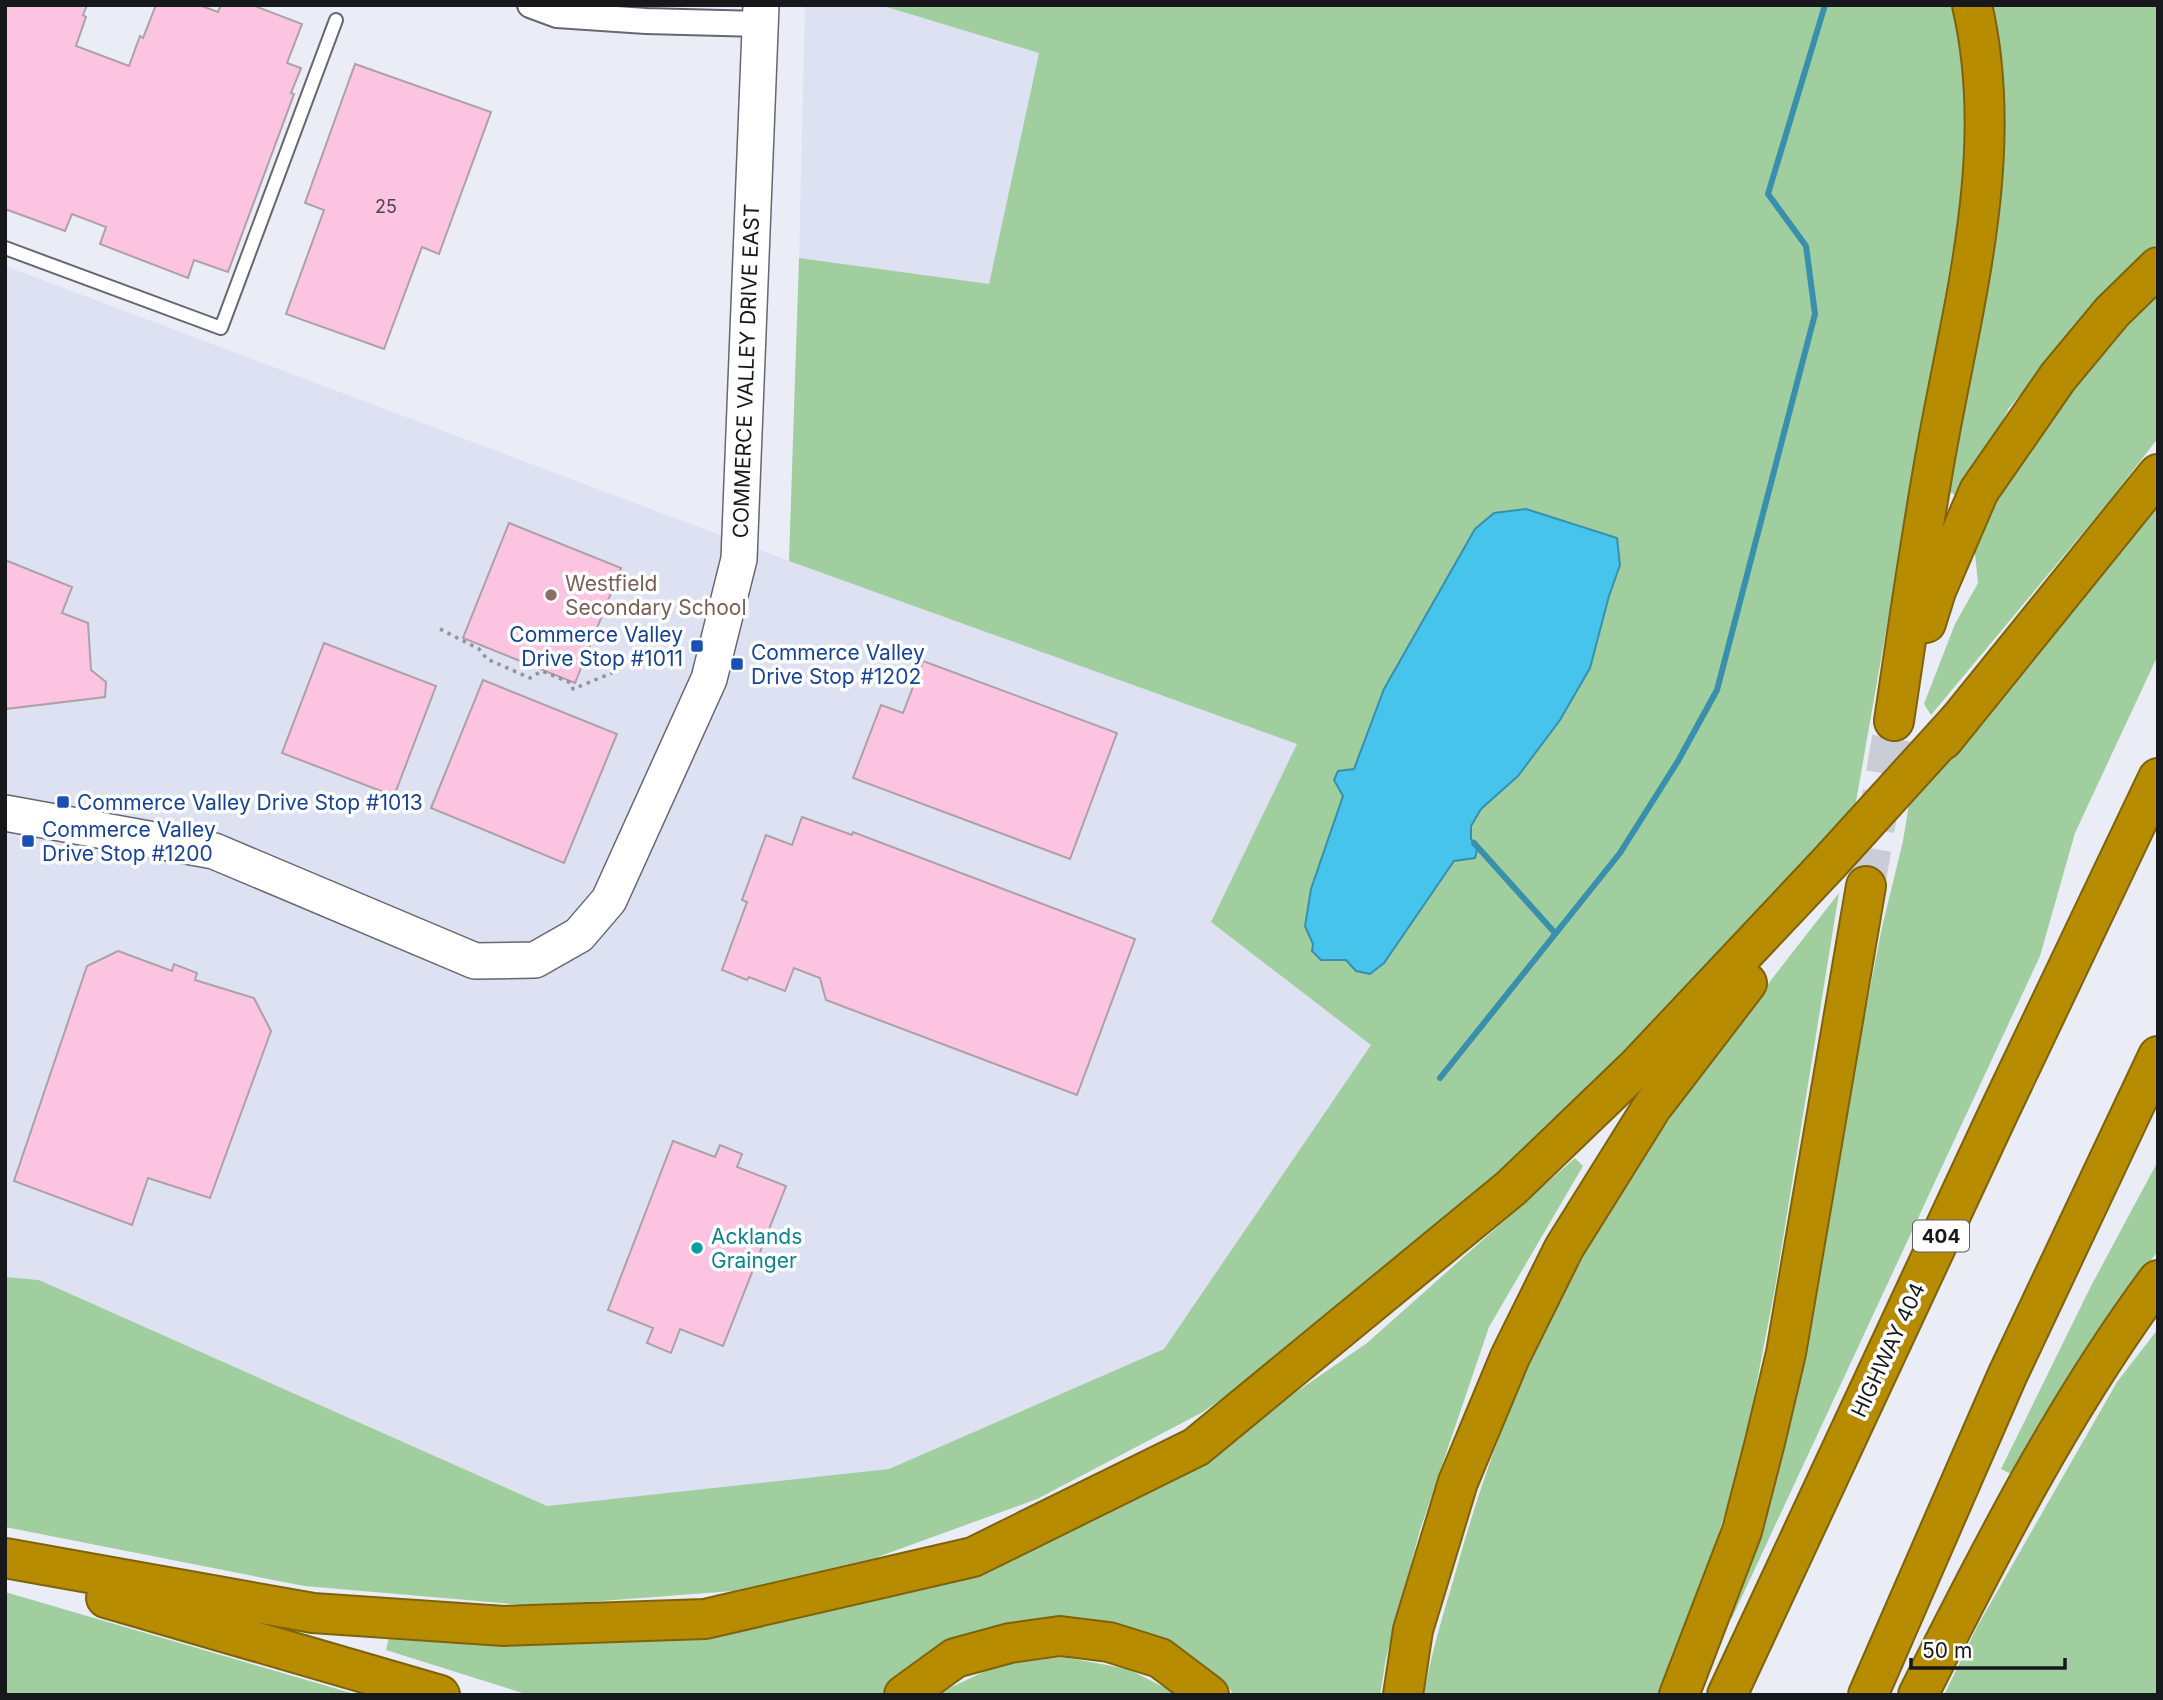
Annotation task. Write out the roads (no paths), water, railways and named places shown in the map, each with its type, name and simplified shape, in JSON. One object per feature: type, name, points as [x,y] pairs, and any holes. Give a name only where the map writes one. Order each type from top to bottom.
[{"type":"highway","points":[[1972,5],[1986,99],[1980,212],[1929,491],[1893,730],[1936,591],[1979,491],[2058,377],[2112,312],[2158,267]]},
{"type":"highway","points":[[1403,1695],[1413,1630],[1458,1482],[1510,1357],[1564,1248],[1652,1107],[1732,1001],[1825,892],[1959,720],[2158,474]]},
{"type":"highway","points":[[5,1558],[313,1613],[504,1626],[705,1619],[973,1557],[1196,1447],[1511,1188],[1637,1067],[1959,720]]},
{"type":"highway","name":"HIGHWAY 404","points":[[1727,1695],[2158,778]]},
{"type":"highway","points":[[1679,1695],[1742,1531],[1786,1353],[1866,886]]},
{"type":"highway","points":[[1868,1695],[2007,1376],[2158,1056]]},
{"type":"highway","points":[[1918,1695],[1996,1539],[2117,1335],[2158,1280]]},
{"type":"highway","points":[[5,1567],[440,1695]]},
{"type":"highway","points":[[904,1695],[955,1658],[1010,1643],[1060,1636],[1109,1642],[1160,1658],[1209,1695]]},
{"type":"street","points":[[530,5],[557,15],[646,21],[760,15]]},
{"type":"street","name":"COMMERCE VALLEY DRIVE EAST","points":[[5,813],[214,851],[475,961],[536,960],[579,935],[609,900],[709,679],[738,559],[760,15]]},
{"type":"lane","points":[[5,248],[220,328],[336,20]]},
{"type":"water","points":[[1526,509],[1617,538],[1620,565],[1590,668],[1560,720],[1518,776],[1481,809],[1471,826],[1471,839],[1478,846],[1475,858],[1454,861],[1384,963],[1370,974],[1356,971],[1346,960],[1321,960],[1312,951],[1313,944],[1305,926],[1311,889],[1343,796],[1334,780],[1338,771],[1354,769],[1384,689],[1475,529],[1494,513]]},
{"type":"waterway","points":[[1440,1078],[1620,853],[1678,761],[1717,690],[1815,314],[1806,246],[1768,194],[1825,5]]},
{"type":"waterway","points":[[1474,843],[1555,933]]},
{"type":"tunnel","points":[[1866,886],[1891,738]]},
{"type":"place","name":"Westfield Secondary School","points":[[551,595]]},
{"type":"place","name":"Commerce Valley Drive Stop #1011","points":[[697,646]]},
{"type":"place","name":"Commerce Valley Drive Stop #1202","points":[[737,664]]},
{"type":"place","name":"Commerce Valley Drive Stop #1013","points":[[63,802]]},
{"type":"place","name":"Commerce Valley Drive Stop #1200","points":[[28,841]]},
{"type":"place","name":"Acklands Grainger","points":[[697,1248]]}]
